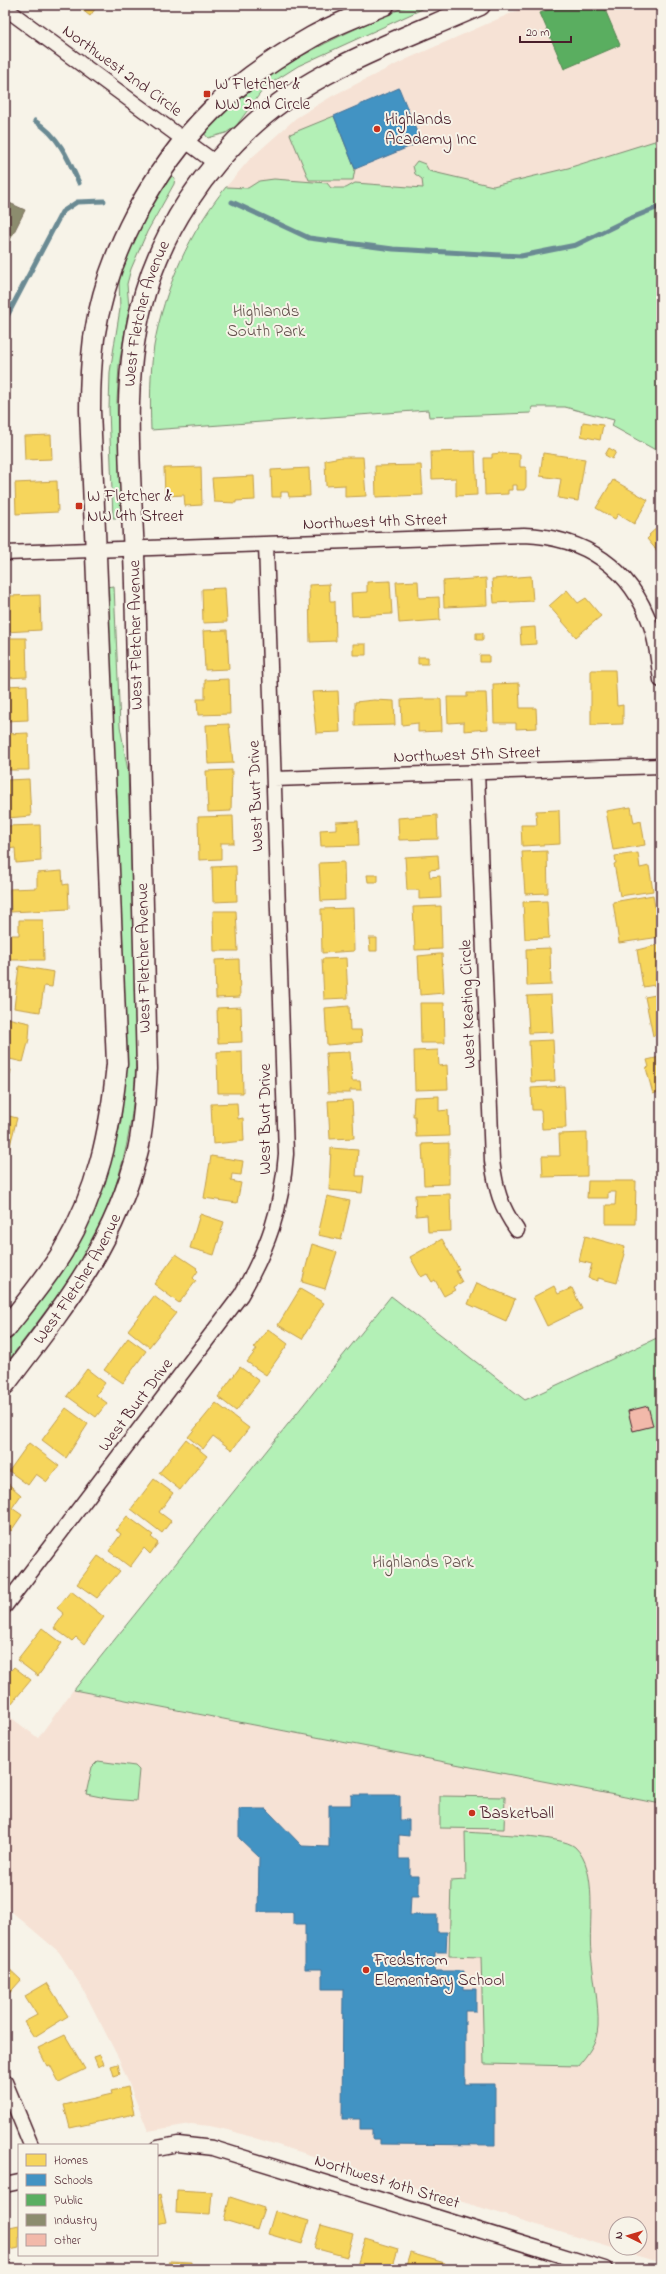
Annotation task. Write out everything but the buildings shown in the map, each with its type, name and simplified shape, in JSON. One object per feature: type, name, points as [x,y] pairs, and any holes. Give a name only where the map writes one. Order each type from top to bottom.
[{"type":"main road","name":"West Fletcher Avenue","points":[[5,1329],[41,1283],[62,1252],[79,1220],[94,1185],[106,1144],[113,1105],[117,1064],[90,410],[90,372],[95,336],[103,301],[118,252],[156,179],[186,140],[212,110],[242,83],[313,37],[384,5]]},
{"type":"main road","name":"West Fletcher Avenue","points":[[5,1384],[77,1288],[102,1245],[128,1185],[138,1150],[144,1112],[147,1061],[134,548],[128,404],[134,336],[144,296],[163,244],[192,195],[217,164],[256,123],[292,94],[376,51],[470,7]]},
{"type":"street","name":"Northwest 2nd Circle","points":[[5,8],[217,164]]},
{"type":"street","name":"Northwest 4th Street","points":[[5,553],[524,535],[560,539],[580,546],[604,559],[633,588],[644,607],[652,627],[661,680]]},
{"type":"street","name":"West Burt Drive","points":[[5,1606],[241,1295],[266,1247],[277,1217],[284,1185],[286,1154],[266,544]]},
{"type":"street","name":"Northwest 5th Street","points":[[274,779],[661,766]]},
{"type":"street","name":"West Keating Circle","points":[[477,772],[492,1161],[497,1193],[505,1213],[517,1230]]},
{"type":"street","points":[[5,2082],[31,2144]]},
{"type":"street","name":"Northwest 10th Street","points":[[158,2148],[178,2144],[213,2148],[583,2266],[605,2269]]},
{"type":"street","points":[[5,2185],[18,2182]]},
{"type":"shaded area","points":[[530,5],[661,5],[661,140],[504,188],[226,187],[249,160],[296,118],[334,95],[407,59]]},
{"type":"shaded area","name":"Fredstrom Elementary School","points":[[73,1690],[661,1804],[661,2263],[638,2256],[648,2256],[648,2216],[608,2216],[608,2247],[232,2131],[210,2126],[191,2124],[148,2131],[119,2059],[83,1989],[59,1952],[5,1906],[5,1713],[38,1738]]},
{"type":"green space","points":[[409,5],[431,5],[298,66],[265,87],[236,126],[226,133],[208,138],[204,133],[225,111],[248,91],[273,74],[325,43]]},
{"type":"green space","points":[[334,116],[355,169],[353,180],[309,180],[290,134]]},
{"type":"green space","name":"Highlands South Park","points":[[661,139],[661,453],[612,426],[614,420],[565,407],[532,407],[531,413],[429,417],[428,410],[151,430],[150,409],[154,346],[164,303],[180,262],[190,242],[201,222],[226,187],[248,188],[259,181],[274,179],[327,183],[331,188],[346,188],[355,183],[423,188],[422,179],[415,174],[413,166],[417,161],[425,164],[429,171],[493,186],[568,168]]},
{"type":"green space","points":[[171,175],[175,178],[174,184],[147,232],[131,269],[127,284],[129,308],[119,365],[117,401],[121,518],[113,518],[109,409],[110,372],[120,309],[119,279],[129,249],[157,195]]},
{"type":"green space","points":[[114,586],[120,726],[128,771],[136,1020],[135,1083],[132,1115],[118,1177],[107,1209],[97,1230],[74,1271],[5,1365],[5,1345],[59,1273],[95,1210],[109,1169],[121,1121],[124,1085],[105,587]]},
{"type":"green space","name":"Highlands Park","points":[[391,1296],[525,1400],[661,1336],[661,1804],[74,1690]]},
{"type":"green space","points":[[98,1761],[135,1766],[139,1770],[136,1801],[111,1799],[86,1794],[92,1767]]},
{"type":"green space","name":"Basketball","points":[[440,1796],[505,1797],[504,1829],[440,1828]]},
{"type":"green space","points":[[465,1832],[555,1840],[575,1847],[582,1857],[587,1869],[590,1883],[590,1941],[597,1999],[598,2026],[594,2043],[578,2066],[484,2064],[481,1957],[449,1956],[451,1881],[466,1880]]},
{"type":"waterway","points":[[35,121],[43,127],[62,148],[79,183]]},
{"type":"waterway","points":[[5,320],[62,212],[77,202],[104,201]]},
{"type":"waterway","points":[[232,202],[309,238],[393,249],[521,256],[576,245],[629,219],[661,206]]},
{"type":"place","name":"W Fletcher & NW 2nd Circle","points":[[207,94]]},
{"type":"place","name":"Highlands Academy Inc","points":[[377,129]]},
{"type":"place","name":"W Fletcher & NW 4th Street","points":[[79,506]]},
{"type":"place","name":"Basketball","points":[[472,1813]]},
{"type":"place","name":"Fredstrom Elementary School","points":[[366,1970]]}]
